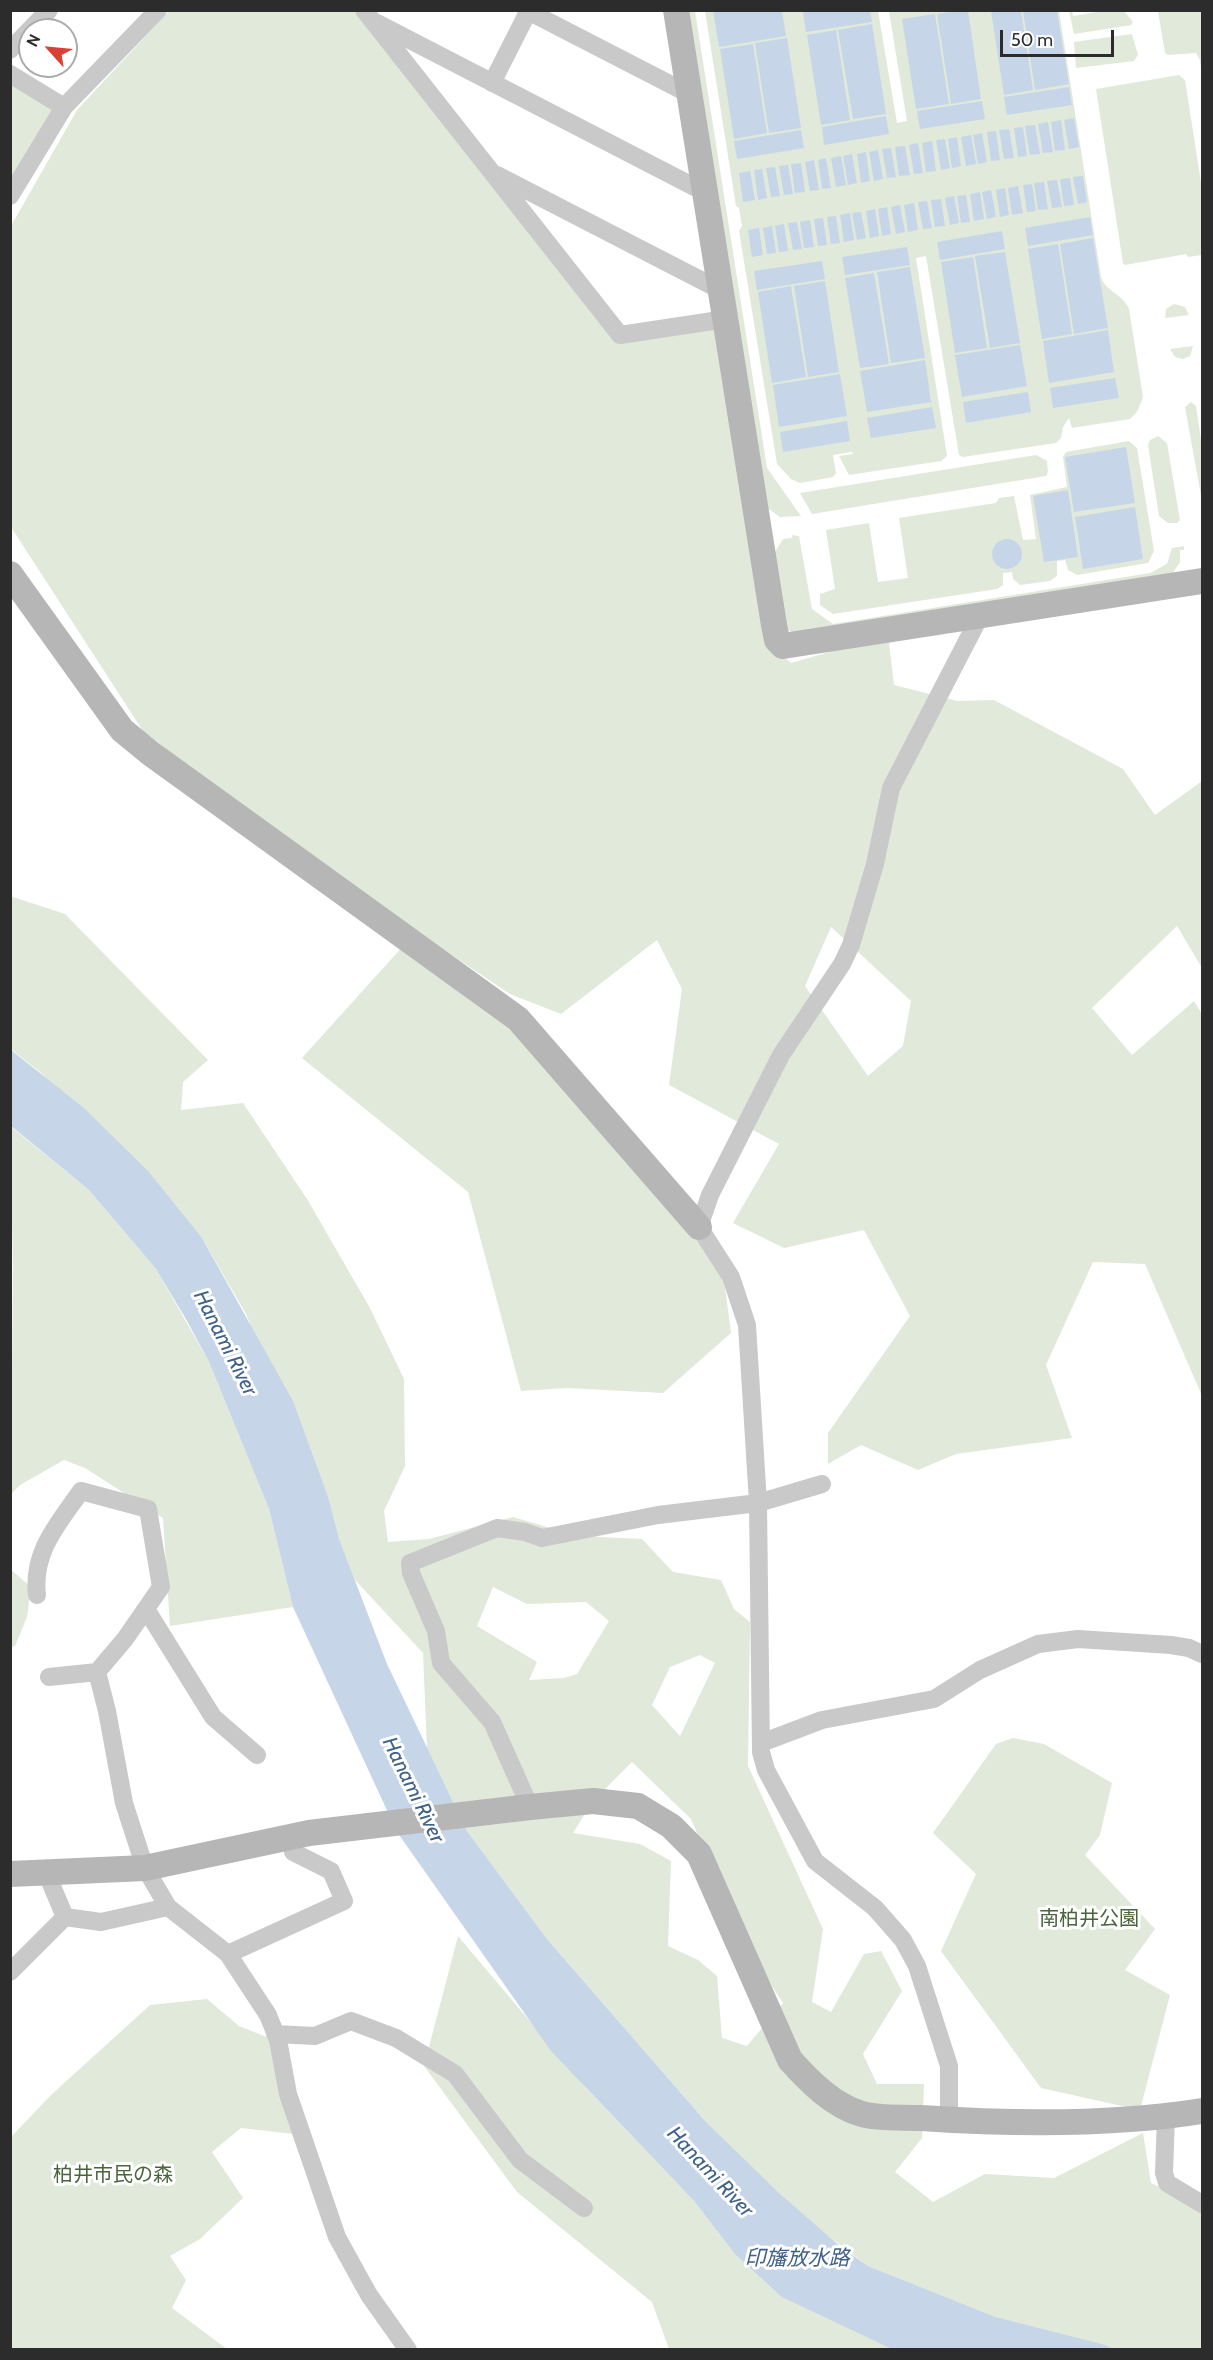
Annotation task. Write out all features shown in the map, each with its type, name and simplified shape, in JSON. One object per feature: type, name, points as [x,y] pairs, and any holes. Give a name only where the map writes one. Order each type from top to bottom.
[{"type":"street","points":[[10,50],[49,10]]},
{"type":"street","points":[[10,196],[64,107],[158,10]]},
{"type":"street","points":[[676,10],[777,640],[783,646],[791,647],[1203,581]]},
{"type":"street","points":[[492,83],[528,11],[689,94]]},
{"type":"street","points":[[368,15],[492,83],[706,193]]},
{"type":"street","points":[[368,15],[620,335],[726,320]]},
{"type":"street","points":[[10,74],[64,107]]},
{"type":"street","points":[[491,172],[722,291]]},
{"type":"street","points":[[10,574],[122,730],[150,753],[519,1019],[699,1227],[724,1264],[747,1325],[758,1503],[761,1743],[766,1770],[815,1861],[875,1908],[903,1940],[917,1966],[949,2066],[950,2120]]},
{"type":"street","points":[[699,1227],[710,1195],[781,1055],[842,964],[851,945],[875,864],[891,788],[980,616]]},
{"type":"street","points":[[521,1808],[492,1722],[441,1663],[436,1631],[411,1573],[410,1563],[497,1528],[525,1532],[542,1538],[658,1515],[758,1503],[822,1484]]},
{"type":"street","points":[[37,1595],[37,1563],[54,1529],[81,1491],[148,1509],[161,1587],[97,1672],[49,1677]]},
{"type":"street","points":[[146,1609],[213,1717],[257,1755]]},
{"type":"street","points":[[761,1743],[822,1720],[934,1699],[981,1670],[1038,1644],[1078,1639],[1171,1645],[1189,1648],[1203,1654]]},
{"type":"street","points":[[97,1672],[107,1711],[124,1803],[145,1868],[168,1907],[228,1954],[268,2014],[275,2034],[288,2094],[337,2237],[369,2295],[408,2349]]},
{"type":"street","points":[[10,1874],[145,1868],[521,1808],[592,1801],[638,1806],[671,1826],[699,1854],[780,2042],[790,2060],[814,2087],[862,2114],[950,2120],[1166,2116],[1203,2111]]},
{"type":"street","points":[[228,1954],[344,1901],[331,1871],[301,1843]]},
{"type":"street","points":[[46,1872],[66,1917]]},
{"type":"street","points":[[66,1917],[101,1922],[168,1907]]},
{"type":"street","points":[[10,1972],[66,1917]]},
{"type":"street","points":[[275,2034],[315,2036],[351,2021],[396,2038],[455,2074],[520,2160],[584,2208]]},
{"type":"street","points":[[1166,2116],[1164,2173],[1167,2183],[1203,2204]]},
{"type":"green space","points":[[169,11],[355,11],[618,342],[718,329],[771,646],[791,663],[888,635],[894,685],[957,701],[994,700],[1123,769],[1155,815],[1202,781],[1202,968],[1177,926],[1092,1008],[1132,1055],[1194,1001],[1202,1014],[1202,1396],[1145,1264],[1093,1262],[1046,1365],[1072,1438],[956,1454],[918,1470],[861,1445],[828,1464],[828,1433],[910,1316],[864,1230],[784,1248],[733,1223],[779,1144],[669,1085],[682,989],[657,940],[561,1014],[510,994],[319,866],[143,731],[11,527],[11,226],[77,110]],"holes":[[[831,927],[911,1001],[903,1046],[868,1076],[805,986]]]},
{"type":"green space","points":[[686,11],[695,11],[767,468],[801,516],[780,517],[766,507]]},
{"type":"green space","points":[[705,11],[878,11],[897,123],[907,121],[889,11],[1059,11],[1101,277],[1129,309],[1143,397],[1137,412],[1130,419],[1072,428],[1069,418],[1063,427],[1061,438],[1056,443],[963,457],[959,455],[926,256],[916,258],[947,456],[941,461],[849,475],[839,456],[853,454],[852,452],[833,455],[836,473],[833,477],[800,483],[791,479],[777,464],[739,231],[742,226],[739,208],[736,206]]},
{"type":"green space","points":[[1069,11],[1072,11],[1073,16],[1103,11],[1124,11],[1133,22],[1131,25],[1074,34]]},
{"type":"green space","points":[[1158,11],[1202,11],[1202,75],[1200,60],[1196,53],[1168,55],[1165,53]]},
{"type":"green space","points":[[1132,34],[1138,55],[1134,61],[1076,68],[1074,42]]},
{"type":"green space","points":[[1179,75],[1185,80],[1202,189],[1202,255],[1188,257],[1186,254],[1125,265],[1096,89]]},
{"type":"green space","points":[[11,83],[57,110],[11,186]]},
{"type":"green space","points":[[1174,304],[1185,307],[1189,315],[1165,318],[1166,309]]},
{"type":"green space","points":[[1193,346],[1190,356],[1183,359],[1175,357],[1170,349]]},
{"type":"green space","points":[[1191,402],[1196,406],[1202,447],[1202,501],[1185,407]]},
{"type":"green space","points":[[1158,436],[1167,443],[1180,520],[1177,523],[1168,523],[1159,516],[1148,445],[1150,440]]},
{"type":"green space","points":[[1129,441],[1137,448],[1154,551],[1148,563],[1077,575],[1068,570],[1065,560],[1057,561],[1057,576],[1050,581],[1020,585],[1013,579],[1012,572],[1003,573],[1003,585],[997,589],[833,614],[820,605],[820,594],[835,589],[826,530],[869,523],[878,582],[908,578],[899,518],[996,503],[999,498],[1014,496],[1023,540],[1036,539],[1030,495],[1067,487],[1063,457],[1066,452]]},
{"type":"green space","points":[[1036,455],[1047,461],[1046,476],[812,514],[800,493]]},
{"type":"green space","points":[[792,535],[799,536],[812,609],[833,624],[1150,573],[1167,564],[1172,548],[1184,546],[1184,550],[1180,550],[1180,562],[1172,574],[797,636],[784,627],[773,555],[783,539],[792,538]]},
{"type":"green space","points":[[10,896],[65,914],[208,1060],[183,1082],[181,1110],[243,1103],[307,1199],[370,1308],[404,1379],[405,1466],[384,1511],[388,1542],[429,1539],[513,1517],[578,1536],[642,1539],[673,1572],[721,1580],[734,1609],[750,1622],[748,1766],[823,1929],[812,2002],[831,2012],[864,1954],[881,1951],[902,1991],[863,2054],[877,2084],[924,2084],[922,2138],[895,2172],[933,2202],[985,2174],[1054,2178],[1143,2133],[1151,2183],[1202,2207],[1202,2349],[1113,2349],[1106,2345],[995,2318],[868,2266],[810,2222],[707,2123],[547,1939],[467,1831],[427,1748],[423,1653],[355,1580],[246,1314],[202,1238],[40,1072],[11,1049]],"holes":[[[493,1587],[527,1604],[586,1602],[609,1621],[577,1674],[564,1678],[529,1680],[537,1662],[477,1626]],[[700,1655],[715,1663],[680,1736],[652,1705],[670,1667]],[[632,1762],[691,1819],[747,1948],[783,2003],[747,2046],[722,2038],[717,1976],[698,1960],[668,1946],[671,1861],[640,1844],[573,1833],[593,1801]]]},
{"type":"green space","points":[[404,945],[526,1034],[723,1272],[731,1333],[663,1393],[567,1388],[521,1391],[468,1192],[302,1058]]},
{"type":"green space","points":[[10,1126],[89,1190],[156,1269],[209,1362],[269,1509],[293,1607],[170,1626],[163,1518],[85,1468],[64,1460],[20,1485],[11,1494],[13,1265]]},
{"type":"green space","points":[[10,1569],[31,1587],[27,1617],[15,1646],[11,1647]]},
{"type":"green space","name":"南柏井公園","points":[[1013,1738],[1044,1744],[1112,1783],[1100,1835],[1085,1855],[1155,1929],[1125,1970],[1170,1995],[1140,2110],[1041,2088],[941,1951],[976,1874],[933,1833],[996,1744]]},
{"type":"green space","points":[[458,1936],[586,2088],[694,2201],[734,2253],[902,2349],[669,2349],[652,2302],[517,2192],[424,2066]]},
{"type":"green space","name":"柏井市民の森","points":[[207,1999],[239,2026],[277,2041],[278,2090],[294,2134],[241,2128],[212,2152],[243,2198],[200,2239],[170,2256],[186,2280],[172,2308],[227,2349],[11,2349],[10,2138],[51,2095],[150,2005]]},
{"type":"water","points":[[713,11],[782,11],[786,36],[719,47]]},
{"type":"water","points":[[803,11],[870,11],[872,22],[806,32]]},
{"type":"water","points":[[968,11],[981,99],[951,104],[937,14]]},
{"type":"water","points":[[991,11],[1021,11],[1033,90],[1004,95]]},
{"type":"water","points":[[1023,11],[1057,11],[1069,84],[1035,90]]},
{"type":"water","points":[[935,14],[949,104],[916,109],[902,19]]},
{"type":"water","points":[[872,24],[886,114],[853,119],[838,30]]},
{"type":"water","points":[[836,30],[850,120],[821,125],[807,35]]},
{"type":"water","points":[[787,38],[801,128],[769,133],[755,43]]},
{"type":"water","points":[[753,44],[767,133],[734,139],[720,49]]},
{"type":"water","points":[[1069,87],[1072,105],[1007,115],[1004,97]]},
{"type":"water","points":[[982,101],[985,119],[920,129],[917,111]]},
{"type":"water","points":[[886,116],[889,134],[824,145],[822,127]]},
{"type":"water","points":[[1074,118],[1079,147],[1069,149],[1064,120]]},
{"type":"water","points":[[1061,120],[1065,150],[1055,151],[1051,122]]},
{"type":"water","points":[[1048,122],[1053,152],[1043,153],[1038,124]]},
{"type":"water","points":[[1035,125],[1040,154],[1030,155],[1025,126]]},
{"type":"water","points":[[1023,127],[1027,156],[1018,157],[1014,128]]},
{"type":"water","points":[[1009,129],[1014,158],[1004,159],[999,130]]},
{"type":"water","points":[[801,130],[804,148],[737,159],[734,141]]},
{"type":"water","points":[[996,131],[1000,160],[991,161],[987,132]]},
{"type":"water","points":[[982,133],[987,162],[978,164],[973,135]]},
{"type":"water","points":[[971,135],[976,164],[966,166],[961,137]]},
{"type":"water","points":[[957,137],[961,166],[952,168],[948,139]]},
{"type":"water","points":[[945,139],[950,168],[941,170],[936,140]]},
{"type":"water","points":[[932,141],[936,171],[926,172],[922,143]]},
{"type":"water","points":[[918,143],[923,173],[914,174],[909,145]]},
{"type":"water","points":[[905,146],[910,175],[899,176],[895,147]]},
{"type":"water","points":[[891,148],[896,177],[887,178],[882,149]]},
{"type":"water","points":[[878,150],[883,179],[874,181],[869,152]]},
{"type":"water","points":[[866,152],[870,181],[861,183],[857,154]]},
{"type":"water","points":[[852,154],[857,183],[848,185],[843,156]]},
{"type":"water","points":[[841,156],[846,185],[836,187],[831,158]]},
{"type":"water","points":[[826,158],[831,188],[822,189],[818,160]]},
{"type":"water","points":[[814,160],[819,190],[810,191],[805,162]]},
{"type":"water","points":[[801,163],[805,192],[795,193],[791,164]]},
{"type":"water","points":[[788,165],[793,194],[784,195],[779,166]]},
{"type":"water","points":[[775,167],[780,196],[771,197],[766,168]]},
{"type":"water","points":[[762,169],[767,198],[758,200],[754,170]]},
{"type":"water","points":[[750,171],[755,200],[743,202],[739,173]]},
{"type":"water","points":[[1083,176],[1087,202],[1078,204],[1073,177]]},
{"type":"water","points":[[1070,178],[1074,205],[1064,206],[1060,179]]},
{"type":"water","points":[[1057,180],[1062,207],[1052,208],[1047,181]]},
{"type":"water","points":[[1044,182],[1048,209],[1038,210],[1034,183]]},
{"type":"water","points":[[1032,184],[1036,211],[1027,212],[1023,185]]},
{"type":"water","points":[[1018,186],[1023,213],[1012,215],[1008,188]]},
{"type":"water","points":[[1005,188],[1009,215],[1000,217],[996,190]]},
{"type":"water","points":[[991,190],[996,217],[987,219],[982,192]]},
{"type":"water","points":[[980,192],[984,219],[974,221],[970,194]]},
{"type":"water","points":[[966,195],[970,222],[961,223],[957,196]]},
{"type":"water","points":[[954,196],[959,223],[950,225],[945,198]]},
{"type":"water","points":[[941,199],[945,226],[935,227],[931,200]]},
{"type":"water","points":[[927,201],[932,228],[923,229],[918,202]]},
{"type":"water","points":[[914,203],[918,230],[908,232],[904,205]]},
{"type":"water","points":[[900,205],[905,232],[896,234],[891,207]]},
{"type":"water","points":[[887,207],[891,234],[882,236],[878,209]]},
{"type":"water","points":[[875,209],[879,236],[870,238],[866,211]]},
{"type":"water","points":[[861,212],[866,238],[857,240],[852,213]]},
{"type":"water","points":[[850,213],[854,240],[844,242],[840,215]]},
{"type":"water","points":[[836,216],[840,243],[831,244],[827,217]]},
{"type":"water","points":[[1090,217],[1093,235],[1028,246],[1025,228]]},
{"type":"water","points":[[823,218],[827,245],[818,246],[814,219]]},
{"type":"water","points":[[810,220],[814,247],[804,248],[800,222]]},
{"type":"water","points":[[797,222],[802,249],[793,250],[788,223]]},
{"type":"water","points":[[784,224],[788,251],[779,252],[775,226]]},
{"type":"water","points":[[772,226],[776,253],[767,254],[763,228]]},
{"type":"water","points":[[759,228],[763,255],[752,257],[748,230]]},
{"type":"water","points":[[1002,231],[1005,249],[940,260],[937,242]]},
{"type":"water","points":[[1093,238],[1108,328],[1074,334],[1060,244]]},
{"type":"water","points":[[1058,244],[1072,334],[1042,339],[1028,249]]},
{"type":"water","points":[[907,247],[910,265],[845,275],[842,257]]},
{"type":"water","points":[[1005,252],[1020,343],[990,348],[975,256]]},
{"type":"water","points":[[973,257],[987,348],[955,353],[941,262]]},
{"type":"water","points":[[822,261],[825,279],[757,290],[754,271]]},
{"type":"water","points":[[910,267],[925,358],[891,363],[877,272]]},
{"type":"water","points":[[874,273],[889,364],[860,368],[845,278]]},
{"type":"water","points":[[825,281],[839,372],[808,377],[794,286]]},
{"type":"water","points":[[791,286],[806,377],[772,383],[758,292]]},
{"type":"water","points":[[1108,330],[1114,372],[1049,383],[1043,341]]},
{"type":"water","points":[[1020,345],[1027,386],[962,397],[955,355]]},
{"type":"water","points":[[925,360],[931,402],[867,412],[860,371]]},
{"type":"water","points":[[840,374],[847,416],[779,427],[773,385]]},
{"type":"water","points":[[1115,378],[1119,398],[1053,408],[1050,388]]},
{"type":"water","points":[[1028,392],[1031,412],[966,423],[963,402]]},
{"type":"water","points":[[932,407],[936,428],[871,438],[867,418]]},
{"type":"water","points":[[847,421],[850,441],[783,452],[780,432]]},
{"type":"water","points":[[1126,447],[1135,503],[1074,512],[1065,457]]},
{"type":"water","points":[[1068,490],[1078,557],[1044,562],[1033,496]]},
{"type":"water","points":[[1135,507],[1143,559],[1083,569],[1075,517]]},
{"type":"water","points":[[1007,539],[1013,540],[1021,548],[1021,560],[1013,568],[1007,569],[1001,568],[993,560],[992,554],[993,548],[1001,540]]},
{"type":"water","name":"印旛放水路","points":[[10,1049],[85,1109],[148,1171],[202,1238],[293,1401],[328,1497],[339,1539],[387,1664],[467,1831],[547,1939],[707,2123],[780,2194],[840,2246],[868,2266],[995,2317],[1106,2345],[1113,2349],[892,2349],[782,2297],[734,2253],[694,2201],[551,2051],[397,1832],[293,1607],[269,1509],[209,1362],[187,1321],[156,1269],[89,1190],[11,1126]]},
{"type":"water label","name":"Hanami River","points":[[225,1343]]},
{"type":"water label","name":"Hanami River","points":[[413,1790]]},
{"type":"water label","name":"Hanami River","points":[[710,2172]]}]
